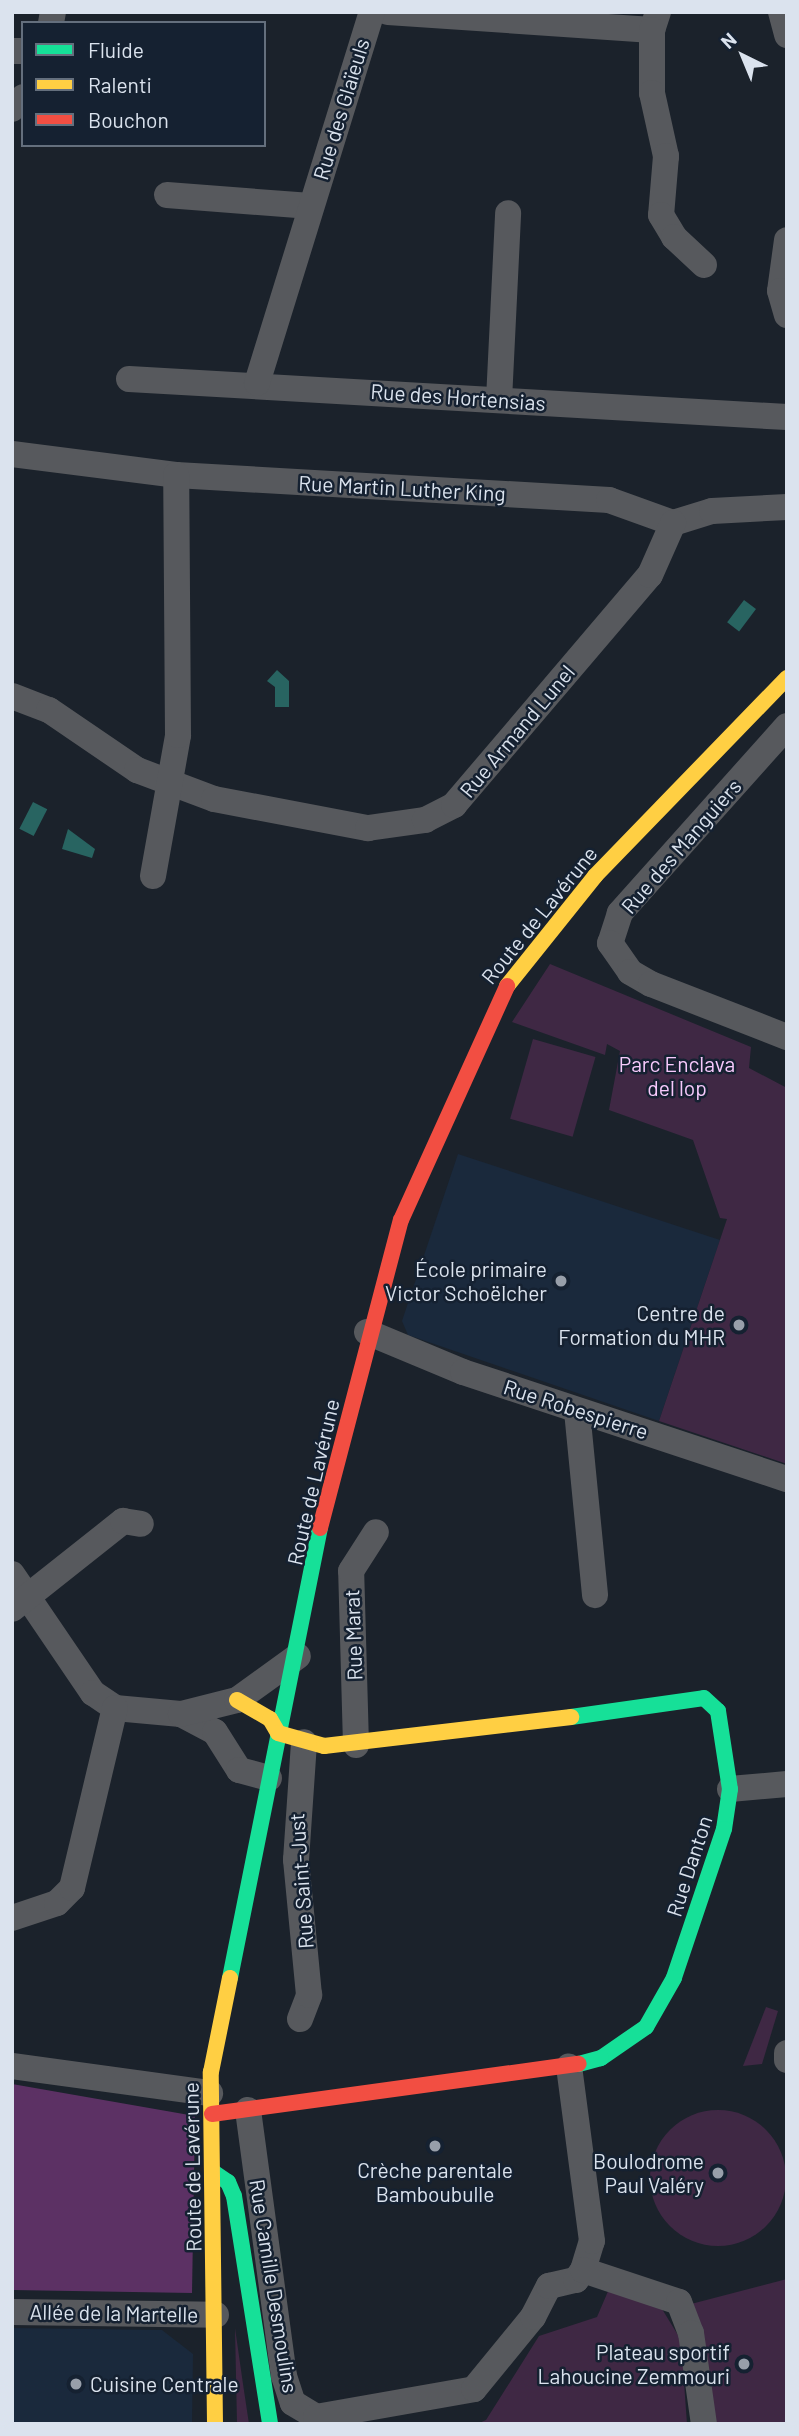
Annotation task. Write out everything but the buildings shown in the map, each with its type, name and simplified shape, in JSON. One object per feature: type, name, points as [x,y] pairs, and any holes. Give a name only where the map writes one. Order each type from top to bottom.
[{"type":"street","name":"Rue des Glaïeuls","points":[[257,383],[372,12]]},
{"type":"street","points":[[388,12],[655,21],[652,101],[666,156],[661,215],[674,237],[704,265]]},
{"type":"street","points":[[781,12],[787,35]]},
{"type":"street","name":"Rue des Glaïeuls","points":[[167,195],[311,206]]},
{"type":"street","points":[[499,400],[509,213]]},
{"type":"street","points":[[787,240],[780,290],[787,315]]},
{"type":"street","name":"Rue des Hortensias","points":[[129,379],[257,383],[787,417]]},
{"type":"street","name":"Rue Martin Luther King","points":[[12,453],[176,475],[609,500],[673,523]]},
{"type":"street","points":[[153,876],[172,786],[178,735],[176,475]]},
{"type":"street","points":[[673,523],[712,511],[787,507]]},
{"type":"street","name":"Rue Armand Lunel","points":[[12,696],[49,710],[137,770],[172,786],[368,828],[435,815],[454,805],[650,575],[673,523]]},
{"type":"street","name":"Route de Lavérune","points":[[215,2424],[216,2315],[211,2104],[269,1778],[298,1656],[319,1531],[368,1332],[401,1220],[498,997],[595,876],[787,678]]},
{"type":"street","name":"Rue des Manguiers","points":[[787,726],[620,913],[610,943],[630,972],[651,984],[787,1037]]},
{"type":"street","name":"Rue Robespierre","points":[[368,1332],[393,1347],[577,1411],[787,1479]]},
{"type":"street","points":[[577,1411],[595,1595]]},
{"type":"street","points":[[20,1603],[123,1521],[141,1524]]},
{"type":"street","name":"Rue Marat","points":[[356,1745],[351,1571],[376,1532]]},
{"type":"street","points":[[12,1574],[20,1603],[93,1693],[115,1708],[181,1714],[237,1700],[298,1656]]},
{"type":"street","name":"Rue Danton","points":[[211,2104],[248,2110],[569,2067],[601,2058],[632,2039],[668,1992],[724,1829],[730,1789],[718,1711],[704,1698],[356,1745],[304,1742],[278,1733]]},
{"type":"street","points":[[237,1700],[270,1719],[278,1733]]},
{"type":"street","points":[[12,1918],[57,1903],[72,1888],[115,1708]]},
{"type":"street","points":[[181,1714],[215,1732],[239,1770],[269,1778]]},
{"type":"street","name":"Rue Saint-Just","points":[[300,2019],[309,1995],[296,1860],[304,1742]]},
{"type":"street","points":[[730,1789],[787,1784]]},
{"type":"street","points":[[787,2053],[787,2060]]},
{"type":"street","points":[[12,2066],[211,2104]]},
{"type":"street","points":[[569,2067],[592,2241],[583,2270],[679,2302],[691,2333],[704,2424]]},
{"type":"street","name":"Rue Camille Desmoulins","points":[[248,2110],[284,2376],[292,2403],[304,2413],[316,2417],[474,2389],[533,2317],[549,2286],[576,2280],[583,2270]]},
{"type":"street","points":[[213,2172],[228,2182],[236,2205],[270,2424]]},
{"type":"street","name":"Allée de la Martelle","points":[[12,2312],[216,2315]]},
{"type":"shaded area","points":[[744,600],[756,609],[739,631],[727,622]]},
{"type":"shaded area","points":[[277,670],[289,681],[289,707],[275,707],[275,687],[267,681]]},
{"type":"shaded area","points":[[33,802],[47,809],[34,836],[19,829]]},
{"type":"shaded area","points":[[68,829],[95,849],[92,858],[62,849]]},
{"type":"shaded area","name":"École primaire Victor Schoëlcher","points":[[458,1154],[720,1240],[659,1421],[408,1335],[402,1321]]},
{"type":"shaded area","points":[[12,2084],[195,2116],[192,2293],[12,2290]]},
{"type":"shaded area","name":"Cuisine Centrale","points":[[12,2328],[162,2330],[193,2354],[192,2424],[12,2424]]},
{"type":"green space","name":"Parc Enclava del lop","points":[[550,964],[751,1047],[749,1068],[787,1088],[787,1464],[659,1421],[727,1219],[720,1218],[693,1140],[609,1110],[620,1051],[607,1044],[605,1055],[512,1022]]},
{"type":"green space","points":[[533,1039],[595,1057],[573,1137],[510,1119]]},
{"type":"green space","points":[[766,2007],[778,2011],[762,2064],[743,2066]]},
{"type":"green space","name":"Boulodrome Paul Valéry","points":[[718,2110],[744,2115],[766,2130],[781,2152],[786,2178],[781,2204],[766,2226],[744,2241],[718,2246],[692,2241],[670,2226],[655,2204],[650,2178],[655,2152],[670,2130],[692,2115]]},
{"type":"green space","name":"Plateau sportif Lahoucine Zemmouri","points":[[787,2279],[787,2424],[710,2424],[691,2304]]},
{"type":"green space","points":[[609,2289],[662,2309],[681,2340],[687,2424],[477,2424],[486,2420],[539,2336],[597,2317]]},
{"type":"green space","points":[[235,2328],[243,2384],[249,2424],[237,2424]]},
{"type":"traffic: fast","points":[[230,1978],[320,1528]]},
{"type":"traffic: fast","points":[[571,1717],[704,1698],[718,1711],[730,1789],[724,1829],[674,1978],[646,2027],[601,2058],[579,2064]]},
{"type":"traffic: fast","points":[[213,2172],[228,2182],[234,2196],[270,2424]]},
{"type":"traffic: slow","points":[[507,986],[595,876],[787,678]]},
{"type":"traffic: slow","points":[[237,1700],[270,1719],[278,1733],[324,1746],[571,1717]]},
{"type":"traffic: slow","points":[[215,2424],[211,2072],[230,1978]]},
{"type":"traffic: jam","points":[[320,1528],[401,1220],[507,986]]},
{"type":"traffic: jam","points":[[212,2114],[579,2064]]},
{"type":"place","name":"École primaire Victor Schoëlcher","points":[[561,1281]]},
{"type":"place","name":"Centre de Formation du MHR","points":[[739,1325]]},
{"type":"place","name":"Crèche parentale Bamboubulle","points":[[435,2146]]},
{"type":"place","name":"Boulodrome Paul Valéry","points":[[718,2173]]},
{"type":"place","name":"Plateau sportif Lahoucine Zemmouri","points":[[744,2364]]},
{"type":"place","name":"Cuisine Centrale","points":[[76,2384]]}]
